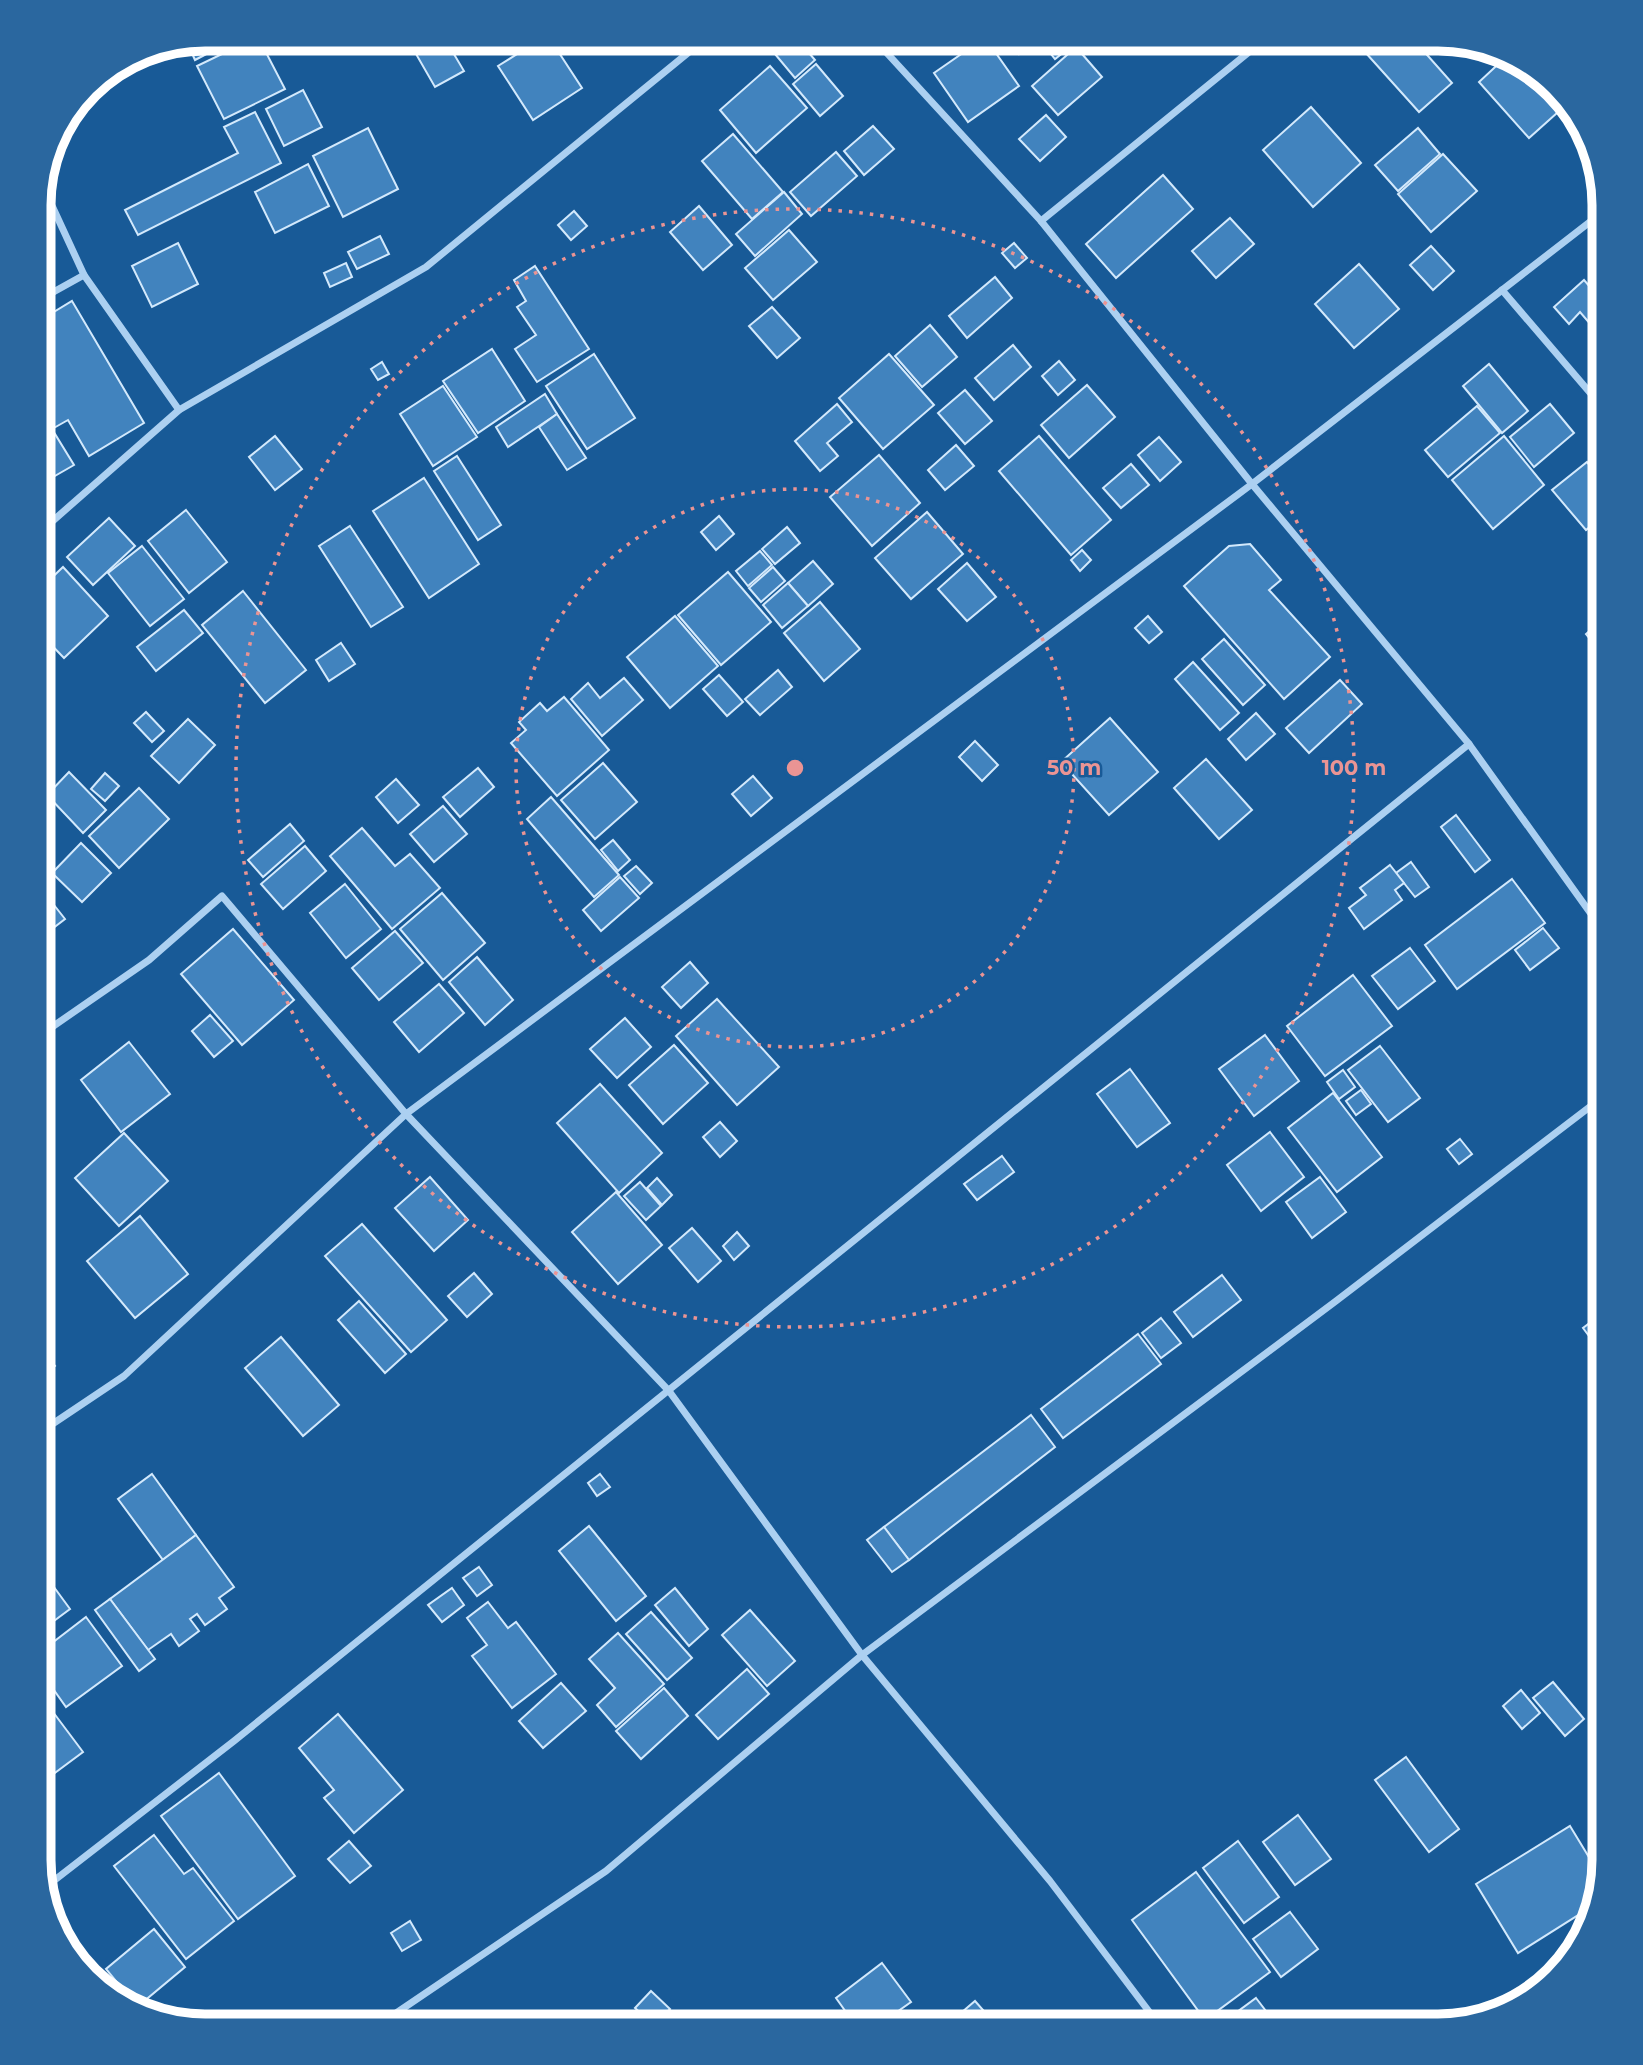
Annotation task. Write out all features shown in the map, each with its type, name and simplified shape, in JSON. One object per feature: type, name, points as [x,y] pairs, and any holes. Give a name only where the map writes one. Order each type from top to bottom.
[{"type":"street","points":[[51,522],[179,410],[426,267],[690,51]]},
{"type":"street","points":[[885,51],[1041,221],[1252,484],[1469,744],[1592,914]]},
{"type":"street","points":[[1041,221],[1250,51]]},
{"type":"street","points":[[51,205],[84,275],[179,410]]},
{"type":"street","points":[[51,1425],[124,1376],[406,1114],[1252,484],[1592,221]]},
{"type":"street","points":[[51,293],[84,275]]},
{"type":"street","points":[[1502,290],[1592,395]]},
{"type":"street","points":[[52,1882],[234,1741],[1469,744]]},
{"type":"street","points":[[51,1028],[149,960],[222,896],[406,1114],[669,1391],[862,1655],[1051,1881],[1151,2014]]},
{"type":"street","points":[[395,2014],[606,1871],[862,1655],[1592,1106]]},
{"type":"building","points":[[212,51],[195,60],[191,52]]},
{"type":"building","points":[[228,51],[265,51],[285,89],[224,119],[197,66]]},
{"type":"building","points":[[414,51],[452,51],[464,71],[435,87]]},
{"type":"building","points":[[522,51],[558,51],[582,88],[533,120],[498,66]]},
{"type":"building","points":[[772,51],[807,51],[815,60],[795,78]]},
{"type":"building","points":[[966,51],[994,51],[1019,86],[968,122],[934,73]]},
{"type":"building","points":[[1049,51],[1065,51],[1055,59]]},
{"type":"building","points":[[1071,51],[1079,51],[1102,77],[1058,115],[1032,86]]},
{"type":"building","points":[[1424,51],[1452,83],[1419,112],[1365,52]]},
{"type":"building","points":[[1499,63],[1532,83],[1560,111],[1529,138],[1479,82]]},
{"type":"building","points":[[816,64],[843,96],[820,116],[793,84]]},
{"type":"building","points":[[770,66],[807,108],[756,153],[720,110]]},
{"type":"building","points":[[303,90],[322,127],[284,146],[266,109]]},
{"type":"building","points":[[1311,107],[1361,163],[1313,207],[1263,150]]},
{"type":"building","points":[[255,112],[281,163],[138,235],[125,210],[238,153],[224,127]]},
{"type":"building","points":[[1046,115],[1066,137],[1040,161],[1019,139]]},
{"type":"building","points":[[873,126],[894,149],[864,175],[844,151]]},
{"type":"building","points":[[368,128],[398,189],[343,217],[313,156]]},
{"type":"building","points":[[1418,128],[1440,154],[1398,191],[1375,165]]},
{"type":"building","points":[[733,134],[783,192],[752,219],[702,161]]},
{"type":"building","points":[[836,152],[857,176],[811,216],[790,192]]},
{"type":"building","points":[[1443,154],[1477,191],[1431,232],[1398,194]]},
{"type":"building","points":[[308,164],[329,206],[275,233],[255,192]]},
{"type":"building","points":[[1163,175],[1193,209],[1116,278],[1086,244]]},
{"type":"building","points":[[784,192],[802,214],[755,256],[736,234]]},
{"type":"building","points":[[699,206],[732,245],[703,270],[670,232]]},
{"type":"building","points":[[574,211],[587,226],[571,240],[558,225]]},
{"type":"building","points":[[1230,218],[1254,244],[1216,278],[1192,251]]},
{"type":"building","points":[[789,230],[817,262],[773,300],[745,268]]},
{"type":"building","points":[[380,236],[389,254],[357,269],[348,252]]},
{"type":"building","points":[[178,243],[198,284],[152,307],[132,266]]},
{"type":"building","points":[[1014,243],[1027,258],[1015,268],[1002,253]]},
{"type":"building","points":[[1431,246],[1454,271],[1433,290],[1410,265]]},
{"type":"building","points":[[346,263],[352,277],[330,287],[324,273]]},
{"type":"building","points":[[1359,264],[1399,309],[1354,348],[1315,304]]},
{"type":"building","points":[[535,266],[589,349],[537,382],[515,349],[536,335],[517,307],[526,301],[514,280]]},
{"type":"building","points":[[995,277],[1012,298],[967,338],[949,316]]},
{"type":"building","points":[[1584,280],[1592,289],[1592,326],[1580,312],[1569,324],[1554,307]]},
{"type":"building","points":[[72,301],[144,423],[89,456],[68,420],[52,429],[74,465],[51,478],[51,314]]},
{"type":"building","points":[[772,307],[800,338],[777,358],[749,326]]},
{"type":"building","points":[[930,325],[957,357],[922,387],[895,356]]},
{"type":"building","points":[[1013,345],[1031,367],[994,400],[975,378]]},
{"type":"building","points":[[492,349],[525,401],[478,433],[443,381]]},
{"type":"building","points":[[594,354],[635,418],[587,449],[546,386]]},
{"type":"building","points":[[889,354],[934,405],[883,449],[839,398]]},
{"type":"building","points":[[1059,361],[1075,380],[1058,395],[1042,376]]},
{"type":"building","points":[[382,362],[389,374],[378,380],[371,369]]},
{"type":"building","points":[[1489,364],[1528,411],[1502,433],[1463,386]]},
{"type":"building","points":[[1087,385],[1115,417],[1069,458],[1041,425]]},
{"type":"building","points":[[443,386],[477,437],[433,466],[400,414]]},
{"type":"building","points":[[965,390],[992,421],[965,444],[938,413]]},
{"type":"building","points":[[545,394],[557,414],[508,447],[496,427]]},
{"type":"building","points":[[837,404],[852,422],[827,443],[838,456],[820,471],[795,441]]},
{"type":"building","points":[[1550,404],[1574,433],[1534,467],[1510,437]]},
{"type":"building","points":[[1477,406],[1500,433],[1448,477],[1425,450]]},
{"type":"building","points":[[557,414],[586,458],[567,470],[539,427]]},
{"type":"building","points":[[275,436],[302,469],[275,490],[249,457]]},
{"type":"building","points":[[1039,436],[1111,520],[1071,555],[999,471]]},
{"type":"building","points":[[1504,436],[1544,485],[1493,529],[1452,480]]},
{"type":"building","points":[[1159,437],[1181,462],[1160,481],[1138,455]]},
{"type":"building","points":[[956,445],[974,466],[945,490],[928,470]]},
{"type":"building","points":[[879,455],[920,503],[872,546],[830,497]]},
{"type":"building","points":[[457,456],[501,525],[478,540],[434,471]]},
{"type":"building","points":[[1587,462],[1592,468],[1592,525],[1586,530],[1552,490]]},
{"type":"building","points":[[1131,464],[1149,485],[1121,508],[1103,488]]},
{"type":"building","points":[[424,478],[479,564],[429,598],[373,511]]},
{"type":"building","points":[[186,510],[227,562],[189,593],[148,541]]},
{"type":"building","points":[[927,512],[963,554],[911,599],[875,558]]},
{"type":"building","points":[[719,516],[734,534],[716,550],[701,532]]},
{"type":"building","points":[[109,518],[135,546],[93,585],[67,557]]},
{"type":"building","points":[[350,526],[403,607],[371,627],[319,546]]},
{"type":"building","points":[[787,527],[800,543],[775,564],[762,549]]},
{"type":"building","points":[[1250,544],[1281,580],[1269,590],[1330,657],[1284,699],[1184,586],[1229,546]]},
{"type":"building","points":[[142,546],[184,599],[150,626],[108,573]]},
{"type":"building","points":[[1082,550],[1091,560],[1080,571],[1071,560]]},
{"type":"building","points":[[760,551],[772,565],[748,586],[736,571]]},
{"type":"building","points":[[813,561],[833,584],[808,606],[788,583]]},
{"type":"building","points":[[967,563],[996,597],[967,621],[938,589]]},
{"type":"building","points":[[63,567],[108,616],[64,658],[51,644],[51,578]]},
{"type":"building","points":[[773,567],[785,581],[761,602],[749,588]]},
{"type":"building","points":[[728,572],[771,622],[721,665],[678,615]]},
{"type":"building","points":[[788,583],[808,606],[782,628],[763,605]]},
{"type":"building","points":[[243,591],[306,670],[265,703],[202,625]]},
{"type":"building","points":[[820,602],[860,649],[824,681],[784,633]]},
{"type":"building","points":[[184,610],[203,633],[156,671],[137,647]]},
{"type":"building","points":[[675,616],[718,666],[670,708],[627,657]]},
{"type":"building","points":[[1148,616],[1162,632],[1149,643],[1135,628]]},
{"type":"building","points":[[1592,629],[1592,641],[1586,634]]},
{"type":"building","points":[[1224,639],[1265,685],[1243,705],[1202,659]]},
{"type":"building","points":[[341,643],[355,664],[329,681],[316,660]]},
{"type":"building","points":[[1193,662],[1239,713],[1220,730],[1175,679]]},
{"type":"building","points":[[778,670],[792,687],[760,715],[745,699]]},
{"type":"building","points":[[719,675],[743,702],[727,716],[703,689]]},
{"type":"building","points":[[624,678],[643,700],[602,736],[571,699],[588,683],[600,698]]},
{"type":"building","points":[[1340,680],[1362,704],[1309,753],[1286,728]]},
{"type":"building","points":[[564,697],[609,750],[557,796],[511,743],[526,730],[519,722],[540,703],[547,711]]},
{"type":"building","points":[[146,712],[164,731],[152,742],[134,723]]},
{"type":"building","points":[[1256,713],[1275,734],[1246,760],[1228,739]]},
{"type":"building","points":[[1110,718],[1158,772],[1109,815],[1061,762]]},
{"type":"building","points":[[188,719],[215,745],[179,783],[151,756]]},
{"type":"building","points":[[975,741],[998,765],[982,781],[959,757]]},
{"type":"building","points":[[1206,759],[1252,810],[1219,839],[1174,788]]},
{"type":"building","points":[[603,763],[637,802],[595,839],[561,800]]},
{"type":"building","points":[[478,768],[494,787],[460,817],[443,797]]},
{"type":"building","points":[[69,772],[106,810],[83,833],[51,799],[51,791]]},
{"type":"building","points":[[105,773],[119,786],[105,801],[91,789]]},
{"type":"building","points":[[753,776],[772,798],[751,816],[732,794]]},
{"type":"building","points":[[396,779],[419,805],[398,823],[376,797]]},
{"type":"building","points":[[139,788],[169,819],[119,868],[89,836]]},
{"type":"building","points":[[551,797],[619,875],[594,897],[527,819]]},
{"type":"building","points":[[443,806],[467,834],[434,862],[410,834]]},
{"type":"building","points":[[1456,815],[1490,860],[1475,872],[1441,827]]},
{"type":"building","points":[[290,824],[304,841],[263,877],[248,860]]},
{"type":"building","points":[[362,828],[395,866],[410,854],[440,888],[392,929],[330,856]]},
{"type":"building","points":[[613,840],[630,860],[618,871],[601,850]]},
{"type":"building","points":[[81,843],[111,873],[82,902],[52,873]]},
{"type":"building","points":[[305,846],[326,871],[283,909],[261,884]]},
{"type":"building","points":[[1411,862],[1429,887],[1415,897],[1396,873]]},
{"type":"building","points":[[1390,865],[1404,883],[1395,890],[1402,900],[1364,929],[1349,908],[1366,895],[1360,888]]},
{"type":"building","points":[[636,866],[652,883],[640,894],[624,876]]},
{"type":"building","points":[[620,877],[639,898],[601,931],[583,910]]},
{"type":"building","points":[[1512,879],[1545,923],[1457,989],[1425,945]]},
{"type":"building","points":[[345,884],[381,929],[346,958],[310,913]]},
{"type":"building","points":[[442,893],[485,943],[443,980],[400,929]]},
{"type":"building","points":[[51,901],[65,919],[51,930]]},
{"type":"building","points":[[1543,928],[1559,948],[1530,970],[1515,950]]},
{"type":"building","points":[[233,929],[294,1000],[242,1045],[181,974]]},
{"type":"building","points":[[395,931],[423,963],[379,1000],[352,968]]},
{"type":"building","points":[[1410,948],[1435,981],[1398,1009],[1372,976]]},
{"type":"building","points":[[477,957],[513,1000],[485,1025],[449,982]]},
{"type":"building","points":[[690,962],[708,983],[681,1008],[662,987]]},
{"type":"building","points":[[1353,975],[1392,1026],[1325,1076],[1287,1026]]},
{"type":"building","points":[[439,984],[464,1013],[419,1052],[394,1022]]},
{"type":"building","points":[[717,999],[779,1067],[737,1105],[676,1036]]},
{"type":"building","points":[[210,1015],[233,1041],[214,1057],[192,1031]]},
{"type":"building","points":[[625,1018],[651,1047],[617,1078],[590,1049]]},
{"type":"building","points":[[1265,1035],[1299,1081],[1254,1116],[1219,1069]]},
{"type":"building","points":[[129,1042],[170,1094],[121,1132],[81,1080]]},
{"type":"building","points":[[674,1045],[708,1083],[663,1124],[629,1085]]},
{"type":"building","points":[[1380,1046],[1420,1098],[1388,1122],[1348,1070]]},
{"type":"building","points":[[1130,1069],[1170,1123],[1137,1147],[1097,1094]]},
{"type":"building","points":[[1343,1070],[1355,1087],[1339,1099],[1327,1082]]},
{"type":"building","points":[[600,1084],[662,1153],[619,1193],[557,1123]]},
{"type":"building","points":[[1361,1090],[1371,1104],[1356,1115],[1346,1101]]},
{"type":"building","points":[[1333,1093],[1382,1157],[1337,1192],[1288,1128]]},
{"type":"building","points":[[720,1122],[737,1141],[720,1157],[703,1137]]},
{"type":"building","points":[[1270,1132],[1304,1177],[1261,1211],[1227,1165]]},
{"type":"building","points":[[124,1133],[168,1181],[119,1226],[75,1178]]},
{"type":"building","points":[[1460,1139],[1472,1154],[1459,1164],[1447,1149]]},
{"type":"building","points":[[1002,1156],[1014,1172],[977,1200],[964,1184]]},
{"type":"building","points":[[430,1177],[468,1220],[434,1251],[395,1208]]},
{"type":"building","points":[[1320,1177],[1346,1212],[1312,1238],[1286,1202]]},
{"type":"building","points":[[657,1178],[672,1195],[662,1205],[647,1188]]},
{"type":"building","points":[[640,1182],[661,1206],[646,1220],[624,1196]]},
{"type":"building","points":[[616,1192],[662,1245],[618,1284],[572,1232]]},
{"type":"building","points":[[140,1216],[188,1274],[135,1318],[87,1261]]},
{"type":"building","points":[[362,1224],[447,1320],[411,1352],[325,1256]]},
{"type":"building","points":[[692,1228],[721,1261],[698,1282],[669,1248]]},
{"type":"building","points":[[737,1232],[749,1246],[734,1260],[723,1246]]},
{"type":"building","points":[[474,1273],[492,1294],[467,1317],[448,1296]]},
{"type":"building","points":[[1222,1275],[1241,1300],[1193,1337],[1174,1312]]},
{"type":"building","points":[[359,1301],[406,1354],[385,1373],[338,1320]]},
{"type":"building","points":[[1161,1318],[1181,1343],[1161,1358],[1142,1333]]},
{"type":"building","points":[[1592,1321],[1592,1340],[1583,1328]]},
{"type":"building","points":[[1138,1334],[1161,1364],[1063,1438],[1041,1409]]},
{"type":"building","points":[[281,1337],[339,1405],[303,1436],[245,1368]]},
{"type":"building","points":[[1031,1415],[1055,1447],[909,1560],[884,1527]]},
{"type":"building","points":[[152,1474],[196,1535],[163,1560],[118,1499]]},
{"type":"building","points":[[600,1474],[610,1487],[597,1496],[588,1483]]},
{"type":"building","points":[[589,1526],[646,1596],[616,1621],[559,1551]]},
{"type":"building","points":[[884,1527],[909,1560],[892,1572],[867,1540]]},
{"type":"building","points":[[196,1535],[234,1587],[219,1598],[227,1609],[205,1625],[197,1614],[190,1619],[199,1631],[179,1646],[171,1634],[148,1650],[110,1599]]},
{"type":"building","points":[[479,1567],[492,1585],[477,1596],[463,1578]]},
{"type":"building","points":[[51,1583],[70,1609],[51,1623]]},
{"type":"building","points":[[452,1588],[464,1605],[442,1622],[428,1605]]},
{"type":"building","points":[[675,1588],[708,1629],[689,1646],[655,1605]]},
{"type":"building","points":[[110,1599],[155,1659],[139,1671],[95,1610]]},
{"type":"building","points":[[488,1602],[508,1628],[516,1622],[556,1674],[512,1708],[472,1656],[487,1645],[467,1618]]},
{"type":"building","points":[[750,1610],[795,1661],[767,1686],[722,1635]]},
{"type":"building","points":[[651,1612],[692,1658],[667,1680],[626,1634]]},
{"type":"building","points":[[86,1617],[122,1666],[66,1707],[51,1686],[51,1644]]},
{"type":"building","points":[[618,1633],[664,1684],[616,1727],[597,1705],[615,1688],[589,1659]]},
{"type":"building","points":[[747,1669],[769,1694],[718,1739],[696,1715]]},
{"type":"building","points":[[1553,1682],[1584,1719],[1565,1736],[1533,1698]]},
{"type":"building","points":[[561,1683],[586,1711],[543,1748],[519,1721]]},
{"type":"building","points":[[664,1688],[688,1716],[641,1759],[616,1731]]},
{"type":"building","points":[[1521,1690],[1540,1713],[1522,1729],[1503,1706]]},
{"type":"building","points":[[51,1709],[83,1752],[51,1776]]},
{"type":"building","points":[[338,1714],[403,1790],[354,1833],[324,1798],[334,1790],[299,1748]]},
{"type":"building","points":[[1406,1757],[1459,1829],[1429,1852],[1375,1780]]},
{"type":"building","points":[[219,1773],[295,1876],[238,1919],[161,1816]]},
{"type":"building","points":[[1298,1815],[1331,1859],[1295,1885],[1263,1842]]},
{"type":"building","points":[[1570,1826],[1592,1862],[1591,1880],[1583,1912],[1518,1953],[1476,1884]]},
{"type":"building","points":[[154,1835],[184,1874],[193,1868],[234,1921],[186,1959],[114,1866]]},
{"type":"building","points":[[349,1841],[371,1866],[350,1883],[328,1859]]},
{"type":"building","points":[[1238,1841],[1279,1897],[1244,1923],[1203,1868]]},
{"type":"building","points":[[1196,1872],[1270,1972],[1213,2014],[1201,2014],[1132,1920]]},
{"type":"building","points":[[1290,1912],[1318,1949],[1281,1977],[1253,1939]]},
{"type":"building","points":[[410,1921],[421,1940],[402,1951],[391,1933]]},
{"type":"building","points":[[154,1929],[185,1967],[144,2001],[124,1991],[106,1969]]},
{"type":"building","points":[[882,1963],[911,2002],[894,2014],[847,2014],[836,1998]]},
{"type":"building","points":[[651,1991],[670,2009],[665,2014],[642,2014],[635,2008]]},
{"type":"building","points":[[1256,1998],[1268,2014],[1234,2014]]},
{"type":"building","points":[[975,2001],[987,2014],[960,2014]]}]
